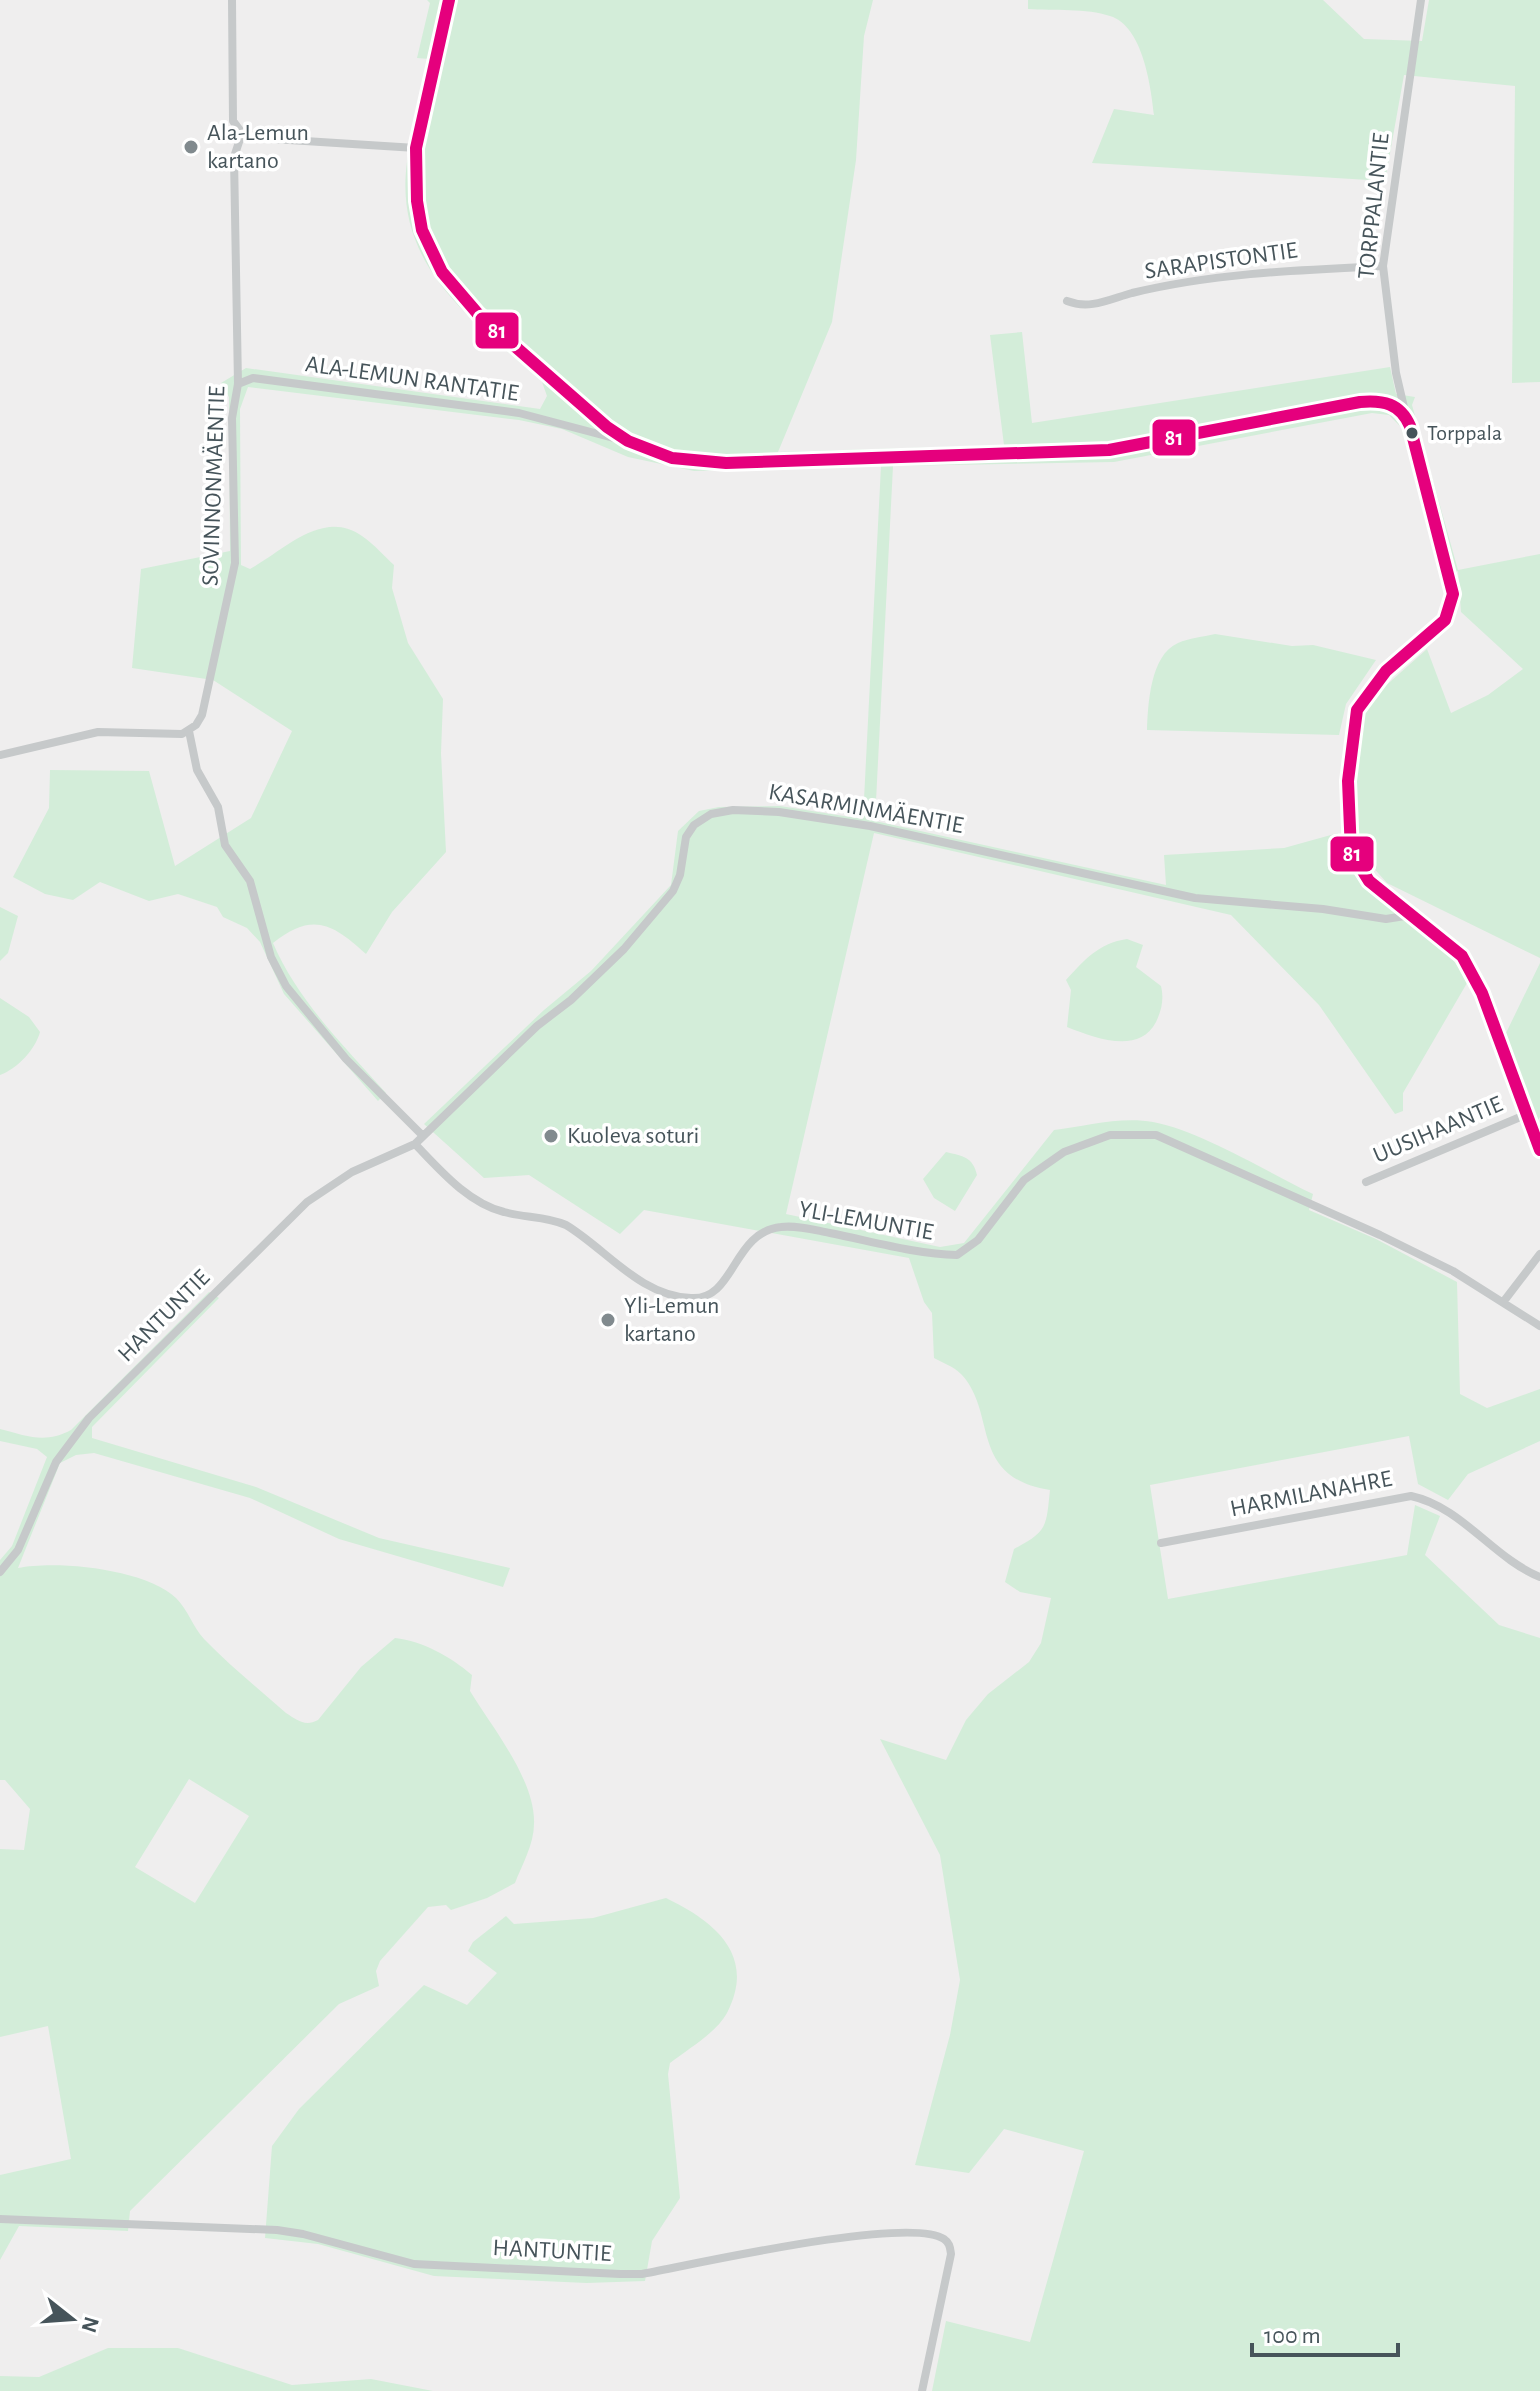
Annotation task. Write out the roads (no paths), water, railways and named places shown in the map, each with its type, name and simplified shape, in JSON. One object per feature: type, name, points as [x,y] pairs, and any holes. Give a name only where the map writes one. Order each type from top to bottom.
[{"type":"street","name":"SOVINNONMÄENTIE","points":[[189,731],[205,705],[235,563],[232,418],[238,384],[234,157],[242,133],[233,121],[232,0]]},
{"type":"street","points":[[449,0],[416,148],[417,201],[422,230],[442,272],[478,314],[607,427],[628,441],[672,458],[726,463],[1109,450],[1371,401],[1391,404],[1406,417],[1453,594],[1445,620],[1386,671],[1357,710],[1350,742],[1347,809],[1351,852],[1358,867],[1411,915],[1445,939],[1472,972],[1540,1150]]},
{"type":"street","name":"TORPPALANTIE","points":[[1406,417],[1394,357],[1383,266],[1421,0]]},
{"type":"street","points":[[242,133],[273,139],[416,148]]},
{"type":"street","name":"SARAPISTONTIE","points":[[1067,301],[1083,307],[1150,289],[1242,274],[1383,266]]},
{"type":"street","name":"ALA-LEMUN RANTATIE","points":[[238,384],[253,378],[519,413],[628,441]]},
{"type":"street","points":[[0,755],[98,732],[172,736],[189,731],[197,770],[218,807],[225,845],[250,881],[271,957],[286,986],[346,1059],[422,1135]]},
{"type":"street","name":"KASARMINMÄENTIE","points":[[415,1144],[624,949],[673,891],[680,875],[686,837],[694,825],[711,814],[733,810],[779,812],[870,826],[1195,898],[1323,909],[1398,920],[1411,915]]},
{"type":"street","name":"UUSIHAANTIE","points":[[1366,1182],[1525,1115]]},
{"type":"street","name":"YLI-LEMUNTIE","points":[[415,1144],[478,1201],[509,1214],[552,1219],[566,1225],[642,1281],[664,1293],[696,1299],[710,1295],[722,1284],[742,1249],[754,1236],[782,1226],[957,1255],[978,1240],[1024,1180],[1064,1152],[1110,1135],[1156,1135],[1380,1235],[1504,1301],[1540,1326]]},
{"type":"street","name":"HANTUNTIE","points":[[0,1572],[18,1550],[56,1462],[89,1418],[307,1202],[352,1172],[415,1144]]},
{"type":"street","points":[[1504,1301],[1540,1254]]},
{"type":"street","name":"HARMILANAHRE","points":[[1161,1543],[1411,1496],[1439,1506],[1514,1563],[1540,1577]]},
{"type":"street","name":"HANTUNTIE","points":[[0,2219],[277,2230],[414,2264],[620,2274],[642,2274],[804,2243],[923,2232],[943,2238],[950,2245],[951,2254],[922,2391]]},
{"type":"place","name":"Ala-Lemun kartano","points":[[191,147]]},
{"type":"place","name":"Torppala","points":[[1412,433]]},
{"type":"place","name":"Kuoleva soturi","points":[[551,1136]]},
{"type":"place","name":"Yli-Lemun kartano","points":[[608,1320]]}]
